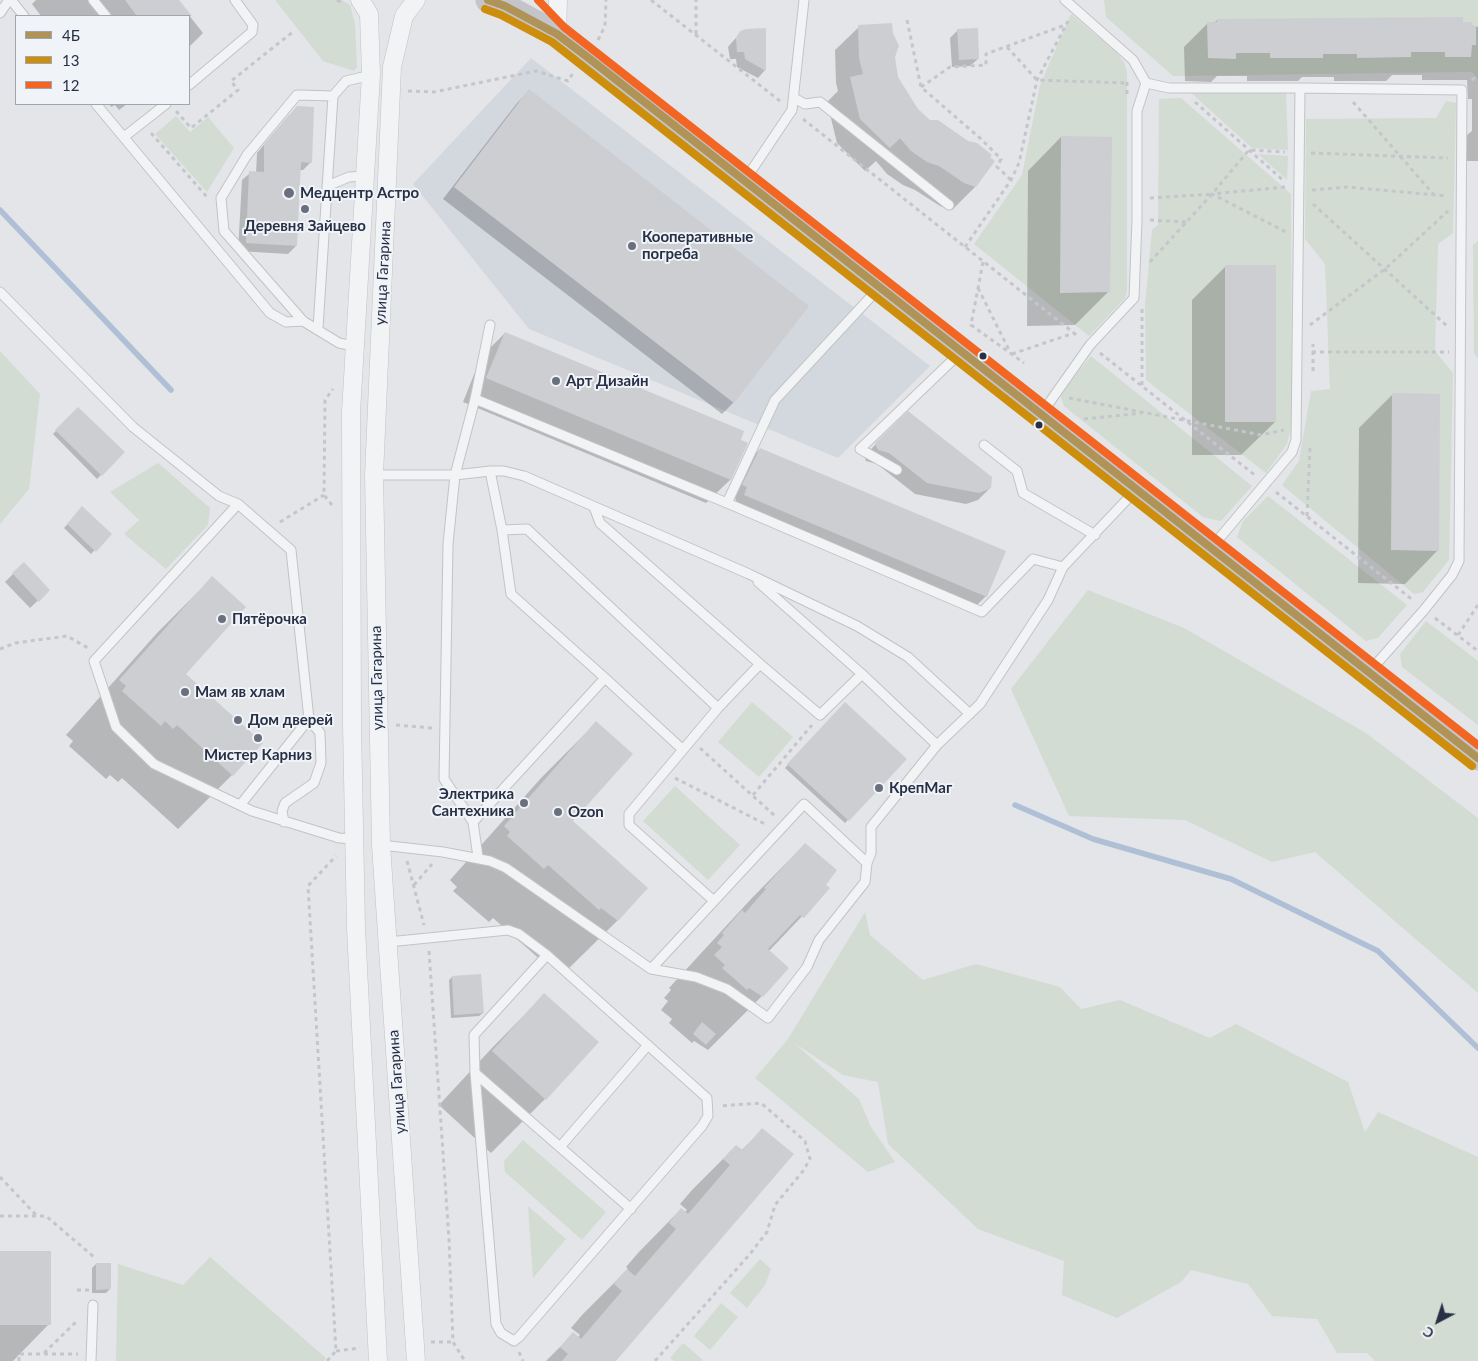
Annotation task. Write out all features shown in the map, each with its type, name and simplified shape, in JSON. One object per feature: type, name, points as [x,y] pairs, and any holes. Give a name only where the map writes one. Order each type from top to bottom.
[{"type":"main road","points":[[488,0],[505,6],[557,34]]},
{"type":"main road","points":[[524,0],[557,34],[1137,488],[1368,673],[1478,758]]},
{"type":"street","name":"улица Гагарина","points":[[416,0],[404,16],[392,67],[374,475],[381,845],[416,1361]]},
{"type":"street","points":[[557,34],[558,0]]},
{"type":"street","name":"улица Гагарина","points":[[353,3],[369,14],[371,76],[351,412],[351,602],[347,838],[356,928],[378,1361]]},
{"type":"lane","points":[[0,13],[10,0],[23,15]]},
{"type":"lane","points":[[93,0],[105,15]]},
{"type":"lane","points":[[190,84],[252,32],[253,25],[235,0]]},
{"type":"lane","points":[[744,180],[792,110],[804,0]]},
{"type":"lane","points":[[1041,413],[1090,345],[1134,298],[1137,220],[1137,110],[1146,83],[1133,60],[1065,0]]},
{"type":"lane","points":[[318,328],[333,96],[346,81],[371,76]]},
{"type":"lane","points":[[1146,83],[1180,88],[1462,90],[1463,197],[1459,561],[1452,575],[1424,610],[1368,673]]},
{"type":"lane","points":[[1212,547],[1292,452],[1296,440],[1300,88]]},
{"type":"lane","points":[[333,96],[297,95],[247,155],[221,198],[224,232],[303,321],[318,328],[339,343],[354,346]]},
{"type":"lane","points":[[794,98],[805,104],[820,102],[949,205]]},
{"type":"lane","points":[[97,105],[270,313],[286,322],[303,321]]},
{"type":"lane","points":[[124,137],[165,105]]},
{"type":"lane","points":[[327,186],[349,177],[364,176]]},
{"type":"lane","points":[[727,503],[775,400],[880,286]]},
{"type":"lane","points":[[0,292],[133,427],[219,496],[238,504],[291,550],[309,719],[320,733],[320,764],[314,783],[285,803],[282,811],[284,822]]},
{"type":"lane","points":[[478,857],[472,822],[444,779],[448,544],[456,475],[490,325]]},
{"type":"lane","points":[[897,470],[860,449],[962,351]]},
{"type":"lane","points":[[474,399],[727,503],[982,612],[1033,560],[1062,568]]},
{"type":"lane","points":[[984,445],[1017,471],[1024,493],[1095,536]]},
{"type":"lane","points":[[490,471],[502,530],[511,594],[682,749]]},
{"type":"lane","points":[[374,475],[456,475],[504,471],[524,476],[750,574],[857,626],[908,657],[970,714]]},
{"type":"lane","points":[[381,845],[478,857],[506,868],[651,969],[696,977],[727,989],[768,1018],[807,967],[819,940],[865,882],[867,863],[871,852],[871,827],[937,745],[980,704],[1048,600],[1062,568],[1095,536],[1137,488]]},
{"type":"lane","points":[[238,504],[94,661],[116,727],[154,764],[252,811],[284,822],[347,838]]},
{"type":"lane","points":[[594,507],[600,523],[820,715],[862,674]]},
{"type":"lane","points":[[502,530],[527,529],[718,708]]},
{"type":"lane","points":[[750,574],[862,674],[937,745]]},
{"type":"lane","points":[[714,901],[629,825],[629,814],[682,749],[760,664]]},
{"type":"lane","points":[[472,822],[605,678]]},
{"type":"lane","points":[[240,804],[309,719]]},
{"type":"lane","points":[[651,969],[804,804],[867,863]]},
{"type":"lane","points":[[388,942],[508,930],[532,942],[547,955],[648,1045],[706,1098],[709,1107],[708,1116],[702,1126],[519,1337],[514,1340],[501,1333],[496,1324],[475,1073],[474,1036],[547,955]]},
{"type":"lane","points":[[560,1147],[648,1045]]},
{"type":"lane","points":[[475,1073],[631,1209]]},
{"type":"lane","points":[[91,1357],[93,1305]]},
{"type":"path","points":[[337,0],[353,3]]},
{"type":"path","points":[[405,100],[405,91],[434,92],[536,70],[568,81],[605,26],[606,0]]},
{"type":"path","points":[[651,0],[1478,651]]},
{"type":"path","points":[[696,0],[696,35]]},
{"type":"path","points":[[965,247],[1020,164],[1038,80],[1072,14]]},
{"type":"path","points":[[906,20],[921,87],[1001,159],[997,167],[1011,180]]},
{"type":"path","points":[[921,87],[950,67],[986,65],[986,54],[1065,25]]},
{"type":"path","points":[[170,117],[176,111],[191,128],[238,90],[231,81],[294,31]]},
{"type":"path","points":[[1007,47],[1038,80],[1146,83]]},
{"type":"path","points":[[1127,72],[1127,102]]},
{"type":"path","points":[[1472,80],[1478,75]]},
{"type":"path","points":[[1147,198],[1291,187],[1180,88]]},
{"type":"path","points":[[1341,88],[1434,196]]},
{"type":"path","points":[[156,128],[150,134],[208,198],[207,206]]},
{"type":"path","points":[[1249,150],[1462,158]]},
{"type":"path","points":[[1145,268],[1249,150]]},
{"type":"path","points":[[1299,192],[1347,187],[1463,197]]},
{"type":"path","points":[[1299,192],[1454,333]]},
{"type":"path","points":[[1212,194],[1291,234]]},
{"type":"path","points":[[1298,334],[1385,269],[1463,197]]},
{"type":"path","points":[[1137,220],[1187,222]]},
{"type":"path","points":[[983,261],[971,325],[1024,363]]},
{"type":"path","points":[[978,288],[1011,354]]},
{"type":"path","points":[[1011,354],[1074,333]]},
{"type":"path","points":[[1298,351],[1462,352]]},
{"type":"path","points":[[1063,397],[1260,435],[1280,432],[1286,428]]},
{"type":"path","points":[[1084,419],[1148,412]]},
{"type":"path","points":[[268,529],[324,495]]},
{"type":"path","points":[[1458,635],[1478,605]]},
{"type":"path","points":[[0,649],[15,643],[67,636],[100,655]]},
{"type":"path","points":[[753,795],[820,715]]},
{"type":"path","points":[[691,739],[753,795],[782,828]]},
{"type":"path","points":[[663,772],[782,828]]},
{"type":"path","points":[[328,1361],[336,1351],[308,886],[338,853],[347,838]]},
{"type":"path","points":[[402,847],[428,939],[449,1239],[453,1342],[465,1361]]},
{"type":"path","points":[[414,885],[442,852]]},
{"type":"path","points":[[656,1361],[767,1232],[775,1205],[803,1171],[810,1159],[805,1141],[761,1102],[709,1107]]},
{"type":"path","points":[[0,1177],[38,1216]]},
{"type":"path","points":[[0,1216],[46,1216],[94,1256]]},
{"type":"path","points":[[44,1354],[77,1321]]},
{"type":"path","points":[[19,1361],[19,1354],[91,1357]]},
{"type":"shaded area","points":[[275,0],[342,0],[350,5],[355,24],[357,67],[354,71],[323,61]]},
{"type":"shaded area","points":[[1104,0],[1478,0],[1478,79],[1472,72],[1173,76],[1106,17]]},
{"type":"shaded area","points":[[1071,14],[1116,52],[1124,62],[1127,72],[1127,290],[1125,298],[1089,336],[974,244],[1022,175],[1040,85]]},
{"type":"shaded area","points":[[531,58],[930,366],[838,458],[529,329],[413,184]]},
{"type":"shaded area","points":[[1189,91],[1286,92],[1288,150],[1252,148]]},
{"type":"shaded area","points":[[1181,98],[1291,194],[1292,424],[1287,444],[1266,473],[1146,380],[1145,306],[1152,230],[1158,225],[1159,99]]},
{"type":"shaded area","points":[[1446,101],[1456,103],[1453,233],[1438,244],[1435,351],[1453,373],[1449,560],[1423,592],[1414,594],[1282,485],[1299,461],[1311,391],[1330,389],[1325,264],[1305,239],[1306,119],[1436,118]]},
{"type":"shaded area","points":[[176,116],[190,132],[208,117],[234,148],[207,192],[155,134]]},
{"type":"shaded area","points":[[1258,154],[1288,156],[1287,180]]},
{"type":"shaded area","points":[[1478,241],[1478,358],[1474,354],[1473,245]]},
{"type":"shaded area","points":[[0,351],[40,394],[29,489],[0,524]]},
{"type":"shaded area","points":[[1091,356],[1252,486],[1221,521],[1203,517],[1064,406],[1060,394]]},
{"type":"shaded area","points":[[158,463],[210,508],[208,525],[166,569],[124,534],[139,520],[110,492]]},
{"type":"shaded area","points":[[1268,496],[1407,605],[1378,638],[1366,641],[1237,537],[1243,521]]},
{"type":"shaded area","points":[[1088,590],[1184,628],[1366,733],[1478,818],[1478,993],[1315,852],[1272,862],[1185,820],[1069,816],[1011,689]]},
{"type":"shaded area","points":[[1426,621],[1478,661],[1478,725],[1402,667],[1400,654]]},
{"type":"shaded area","points":[[752,702],[793,737],[759,777],[718,742]]},
{"type":"shaded area","points":[[675,786],[740,845],[708,880],[643,821]]},
{"type":"shaded area","points":[[865,912],[870,935],[923,980],[976,964],[1060,987],[1081,1009],[1120,1000],[1210,1038],[1236,1024],[1348,1082],[1365,1132],[1378,1112],[1478,1157],[1478,1361],[1375,1361],[1367,1353],[1337,1353],[1317,1319],[1272,1316],[1248,1284],[1191,1270],[1181,1282],[1117,1318],[1062,1295],[1064,1261],[978,1229],[888,1144],[878,1082],[843,1075],[794,1043],[859,1099],[871,1127],[895,1162],[868,1172],[755,1078],[788,1039]]},
{"type":"shaded area","points":[[523,1140],[606,1212],[582,1240],[505,1172],[504,1161]]},
{"type":"shaded area","points":[[528,1206],[566,1239],[533,1278]]},
{"type":"shaded area","points":[[210,1257],[326,1358],[324,1361],[116,1361],[118,1264],[183,1285]]},
{"type":"shaded area","points":[[760,1259],[771,1269],[765,1285],[747,1308],[730,1293]]},
{"type":"shaded area","points":[[721,1303],[738,1317],[710,1350],[694,1336]]},
{"type":"shaded area","points":[[683,1343],[703,1360],[674,1361],[670,1358]]},
{"type":"building","points":[[125,0],[179,0],[192,16],[190,15],[136,15]]},
{"type":"building","points":[[1463,17],[1463,22],[1472,22],[1472,26],[1476,26],[1476,45],[1472,45],[1471,57],[1445,57],[1445,52],[1411,52],[1411,57],[1357,58],[1357,54],[1323,54],[1323,58],[1270,58],[1270,53],[1236,53],[1236,59],[1208,58],[1207,22],[1217,22],[1217,19]]},
{"type":"building","points":[[892,23],[893,33],[899,46],[895,57],[898,77],[918,109],[930,120],[938,120],[968,141],[977,143],[992,155],[990,157],[995,161],[976,187],[964,183],[939,166],[927,162],[911,151],[900,138],[890,148],[860,119],[850,77],[863,74],[859,58],[858,25]]},
{"type":"building","points":[[766,28],[766,71],[745,59],[744,52],[737,52],[736,38],[740,31],[746,29]]},
{"type":"building","points":[[978,28],[979,59],[959,60],[957,29]]},
{"type":"building","name":"Кооперативные погреба","points":[[529,89],[809,306],[734,403],[454,187]]},
{"type":"building","points":[[297,106],[314,107],[312,163],[301,162],[297,246],[246,243],[249,171],[264,172],[264,144]]},
{"type":"building","points":[[1061,136],[1112,137],[1110,292],[1060,293]]},
{"type":"building","points":[[1225,265],[1276,265],[1276,422],[1225,422]]},
{"type":"building","points":[[505,332],[744,431],[741,440],[748,443],[731,480],[486,378]]},
{"type":"building","points":[[1392,393],[1440,394],[1439,551],[1391,550]]},
{"type":"building","points":[[78,407],[125,452],[102,476],[55,430]]},
{"type":"building","points":[[908,411],[992,477],[991,488],[979,493],[927,483],[889,453],[878,450],[875,443]]},
{"type":"building","points":[[760,448],[1006,551],[987,597],[744,495],[747,487],[742,485]]},
{"type":"building","points":[[82,506],[112,534],[96,552],[67,524]]},
{"type":"building","points":[[24,562],[50,590],[39,602],[12,573]]},
{"type":"building","points":[[212,576],[246,607],[186,674],[263,743],[233,776],[177,725],[173,729],[165,721],[161,726],[122,691],[126,686],[119,680]]},
{"type":"building","points":[[845,702],[907,759],[849,821],[787,764]]},
{"type":"building","points":[[596,721],[633,754],[573,821],[648,888],[618,921],[601,908],[599,910],[548,865],[544,869],[507,836],[510,832],[504,826]]},
{"type":"building","points":[[805,843],[837,870],[826,885],[830,888],[804,918],[800,915],[768,949],[789,968],[763,997],[749,988],[747,990],[722,968],[725,965],[714,955],[722,947],[717,943],[724,935],[722,933],[742,910],[745,913],[766,889],[764,888]]},
{"type":"building","points":[[481,974],[484,1013],[454,1015],[452,976]]},
{"type":"building","points":[[544,993],[599,1042],[546,1100],[492,1051]]},
{"type":"building","points":[[702,1022],[716,1034],[706,1045],[693,1034]]},
{"type":"building","points":[[762,1128],[794,1154],[616,1361],[562,1361],[568,1354],[560,1347],[573,1332],[581,1339],[622,1291],[614,1284],[620,1276],[627,1269],[635,1276],[676,1229],[669,1223],[681,1208],[688,1214],[730,1165],[723,1159],[729,1152],[736,1145],[743,1150]]},
{"type":"building","points":[[0,1251],[51,1251],[51,1325],[0,1325]]},
{"type":"building","points":[[96,1263],[111,1263],[111,1289],[96,1290]]},
{"type":"waterway","points":[[0,210],[171,390]]},
{"type":"waterway","points":[[1015,805],[1093,839],[1231,879],[1378,951],[1478,1048]]},
{"type":"transit line","name":"4Б","points":[[488,0],[505,6],[557,34],[586,56],[1478,758]]},
{"type":"transit line","name":"12","points":[[538,0],[564,27],[1478,745]]},
{"type":"transit line","name":"13","points":[[485,9],[501,15],[552,42],[1472,766]]},
{"type":"place","name":"Медцентр Астро","points":[[289,193]]},
{"type":"place","name":"Деревня Зайцево","points":[[305,209]]},
{"type":"place","name":"Кооперативные погреба","points":[[632,246]]},
{"type":"place","name":"Арт Дизайн","points":[[556,381]]},
{"type":"place","name":"Пятёрочка","points":[[222,619]]},
{"type":"place","name":"Мам яв хлам","points":[[185,692]]},
{"type":"place","name":"Дом дверей","points":[[238,720]]},
{"type":"place","name":"Мистер Карниз","points":[[258,738]]},
{"type":"place","name":"КрепМаг","points":[[879,788]]},
{"type":"place","name":"Электрика Сантехника","points":[[524,803]]},
{"type":"place","name":"Ozon","points":[[558,812]]}]
